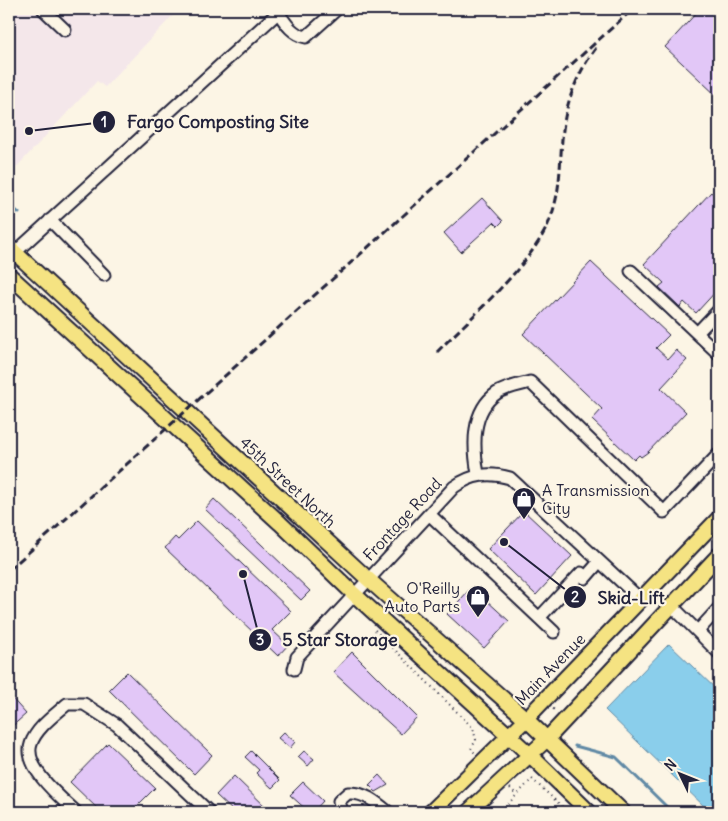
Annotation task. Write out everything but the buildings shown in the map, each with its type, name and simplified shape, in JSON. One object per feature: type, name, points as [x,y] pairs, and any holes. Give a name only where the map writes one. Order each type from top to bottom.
[{"type":"main road","name":"45th Street North","points":[[11,253],[369,580],[526,719],[623,812]]},
{"type":"main road","points":[[9,275],[530,754],[589,812]]},
{"type":"main road","name":"Main Avenue","points":[[432,812],[526,719],[719,518]]},
{"type":"main road","points":[[468,812],[547,739],[719,555]]},
{"type":"street","points":[[43,9],[65,30]]},
{"type":"street","points":[[11,253],[50,220],[280,10],[288,27],[298,35],[306,37],[337,9]]},
{"type":"street","points":[[50,220],[104,275]]},
{"type":"street","points":[[631,272],[719,354]]},
{"type":"street","points":[[697,334],[719,310]]},
{"type":"street","points":[[641,600],[510,478],[496,474],[478,474],[473,451],[479,412],[498,393],[530,382],[664,512],[719,454]]},
{"type":"street","name":"Frontage Road","points":[[294,669],[296,657],[454,487],[463,480],[478,474]]},
{"type":"street","points":[[429,514],[554,632]]},
{"type":"street","points":[[539,618],[581,574],[585,578],[599,562]]},
{"type":"street","points":[[672,606],[719,653]]},
{"type":"street","points":[[698,631],[719,608]]},
{"type":"street","points":[[76,812],[50,788],[30,759],[31,744],[45,725],[67,704],[84,704],[117,725],[209,812]]},
{"type":"street","points":[[342,812],[339,801],[348,793],[354,792],[374,799],[388,812]]},
{"type":"path","points":[[369,624],[473,728],[476,740],[471,749],[474,752]]},
{"type":"path","points":[[495,812],[508,804],[532,779],[568,812]]},
{"type":"path","points":[[511,788],[517,794]]},
{"type":"shaded area","points":[[9,9],[179,9],[105,87],[97,81],[9,175]]},
{"type":"water","points":[[669,644],[719,692],[719,810],[717,812],[710,812],[605,710]]},
{"type":"waterway","points":[[9,204],[19,213]]},
{"type":"waterway","points":[[575,746],[616,757],[672,812]]},
{"type":"railway","points":[[9,570],[633,9]]},
{"type":"railway","points":[[437,352],[515,273],[529,256],[549,222],[557,195],[567,108],[577,81],[596,48]]},
{"type":"place","name":"Fargo Composting Site","points":[[29,131]]},
{"type":"place","name":"A Transmission City","points":[[524,520]]},
{"type":"place","name":"Skid-Lift","points":[[504,542]]},
{"type":"place","name":"5 Star Storage","points":[[243,574]]},
{"type":"place","name":"O'Reilly Auto Parts","points":[[478,618]]}]
